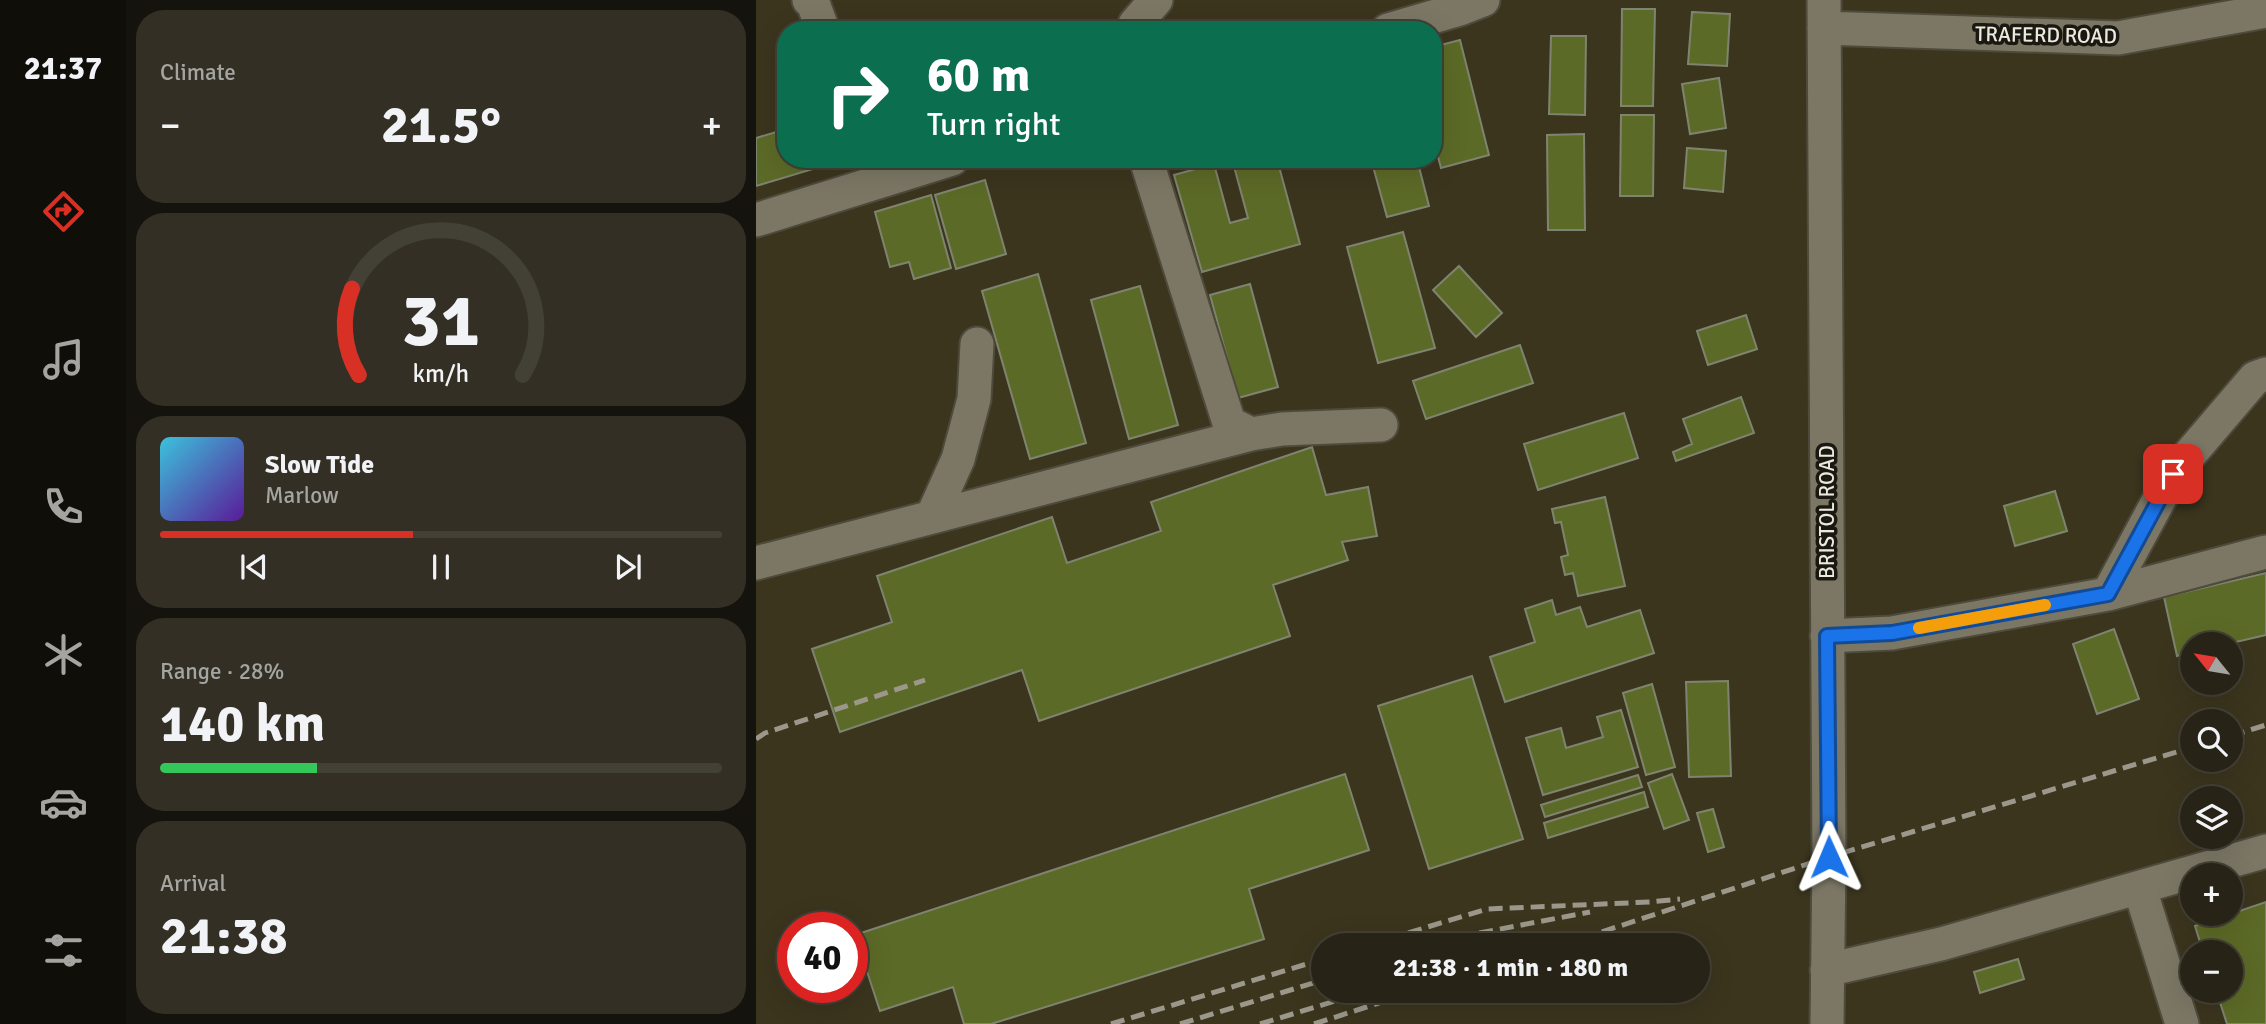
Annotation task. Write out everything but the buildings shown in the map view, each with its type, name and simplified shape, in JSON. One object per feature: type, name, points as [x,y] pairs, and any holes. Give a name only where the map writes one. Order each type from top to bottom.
[{"type":"street","points":[[809,0],[813,3],[820,21]]},
{"type":"street","points":[[1140,21],[1156,0]]},
{"type":"street","points":[[1401,18],[1483,0]]},
{"type":"street","name":"TRAFERD ROAD","points":[[1824,14],[2118,38],[2266,11]]},
{"type":"street","name":"BRISTOL ROAD","points":[[1824,14],[1829,857],[1827,1024]]},
{"type":"street","points":[[1149,168],[1229,423],[1251,434]]},
{"type":"street","points":[[756,220],[878,170]]},
{"type":"street","points":[[932,517],[958,459],[974,399],[977,344]]},
{"type":"street","points":[[2108,594],[2173,474],[2255,377],[2266,374]]},
{"type":"street","points":[[756,563],[1251,434],[1282,429],[1381,425]]},
{"type":"street","points":[[1827,636],[1892,633],[2108,594],[2266,552]]},
{"type":"street","points":[[1827,970],[1941,944],[2266,851]]},
{"type":"street","points":[[2140,889],[2182,1024]]},
{"type":"shaded area","points":[[756,0],[2266,0],[2266,1024],[756,1024]]},
{"type":"railway","points":[[756,739],[765,733],[925,680]]},
{"type":"railway","points":[[2243,732],[2266,725]]},
{"type":"railway","points":[[1598,933],[1829,857],[2180,751]]},
{"type":"railway","points":[[1408,933],[1487,909],[1680,899]]},
{"type":"railway","points":[[1479,933],[1590,912]]},
{"type":"railway","points":[[1111,1024],[1311,963]]},
{"type":"railway","points":[[1180,1024],[1311,984]]},
{"type":"railway","points":[[1260,1024],[1329,1003]]},
{"type":"railway","points":[[1314,1024],[1379,1003]]},
{"type":"slow traffic","points":[[1919,628],[2045,605]]},
{"type":"route","points":[[1829,857],[1827,636],[1892,633],[2108,594],[2173,474]]}]
